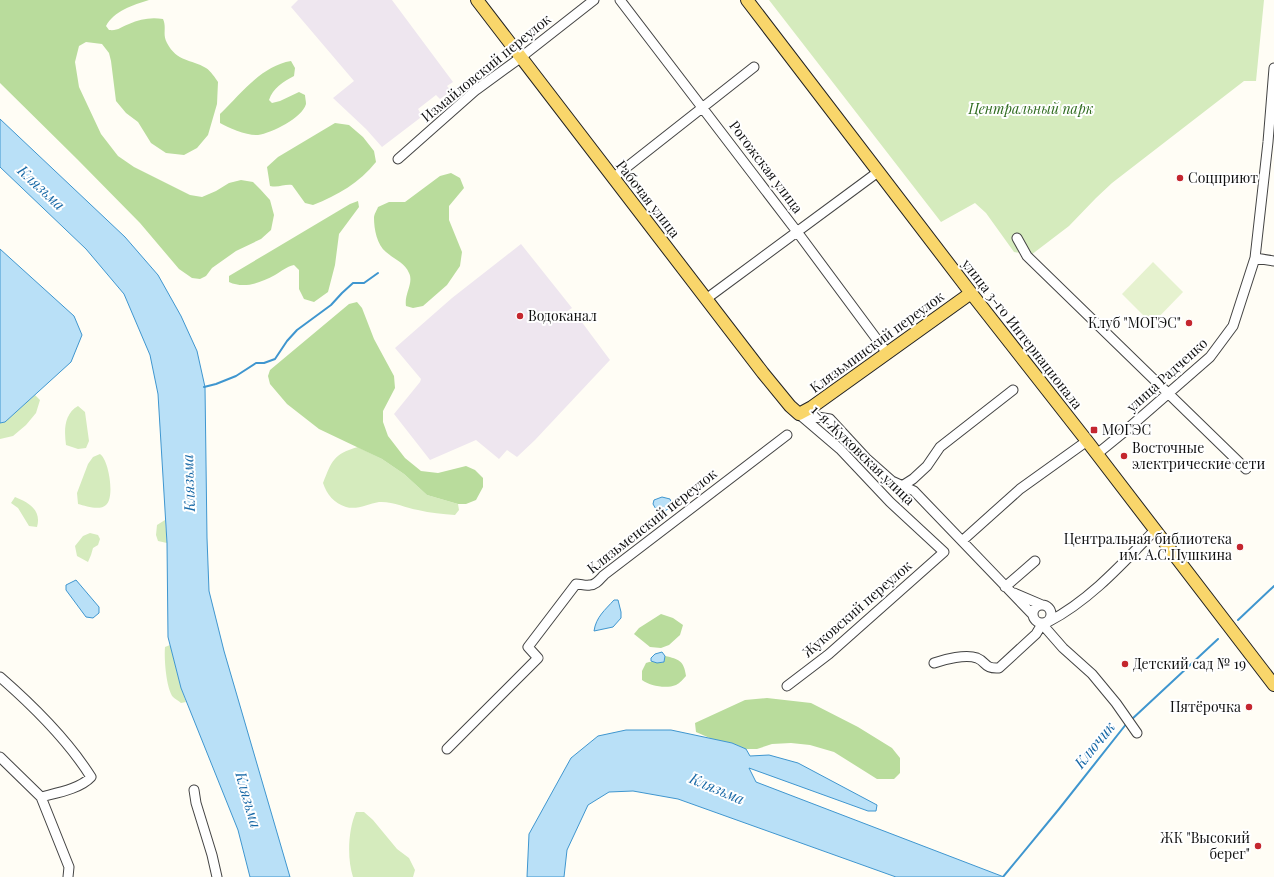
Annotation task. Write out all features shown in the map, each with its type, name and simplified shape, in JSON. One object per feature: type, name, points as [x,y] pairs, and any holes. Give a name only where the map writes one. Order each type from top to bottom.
[{"type":"main road","name":"Рабочая улица","points":[[477,0],[706,300],[790,406],[799,414]]},
{"type":"main road","name":"улица 3-го Интернационала","points":[[747,0],[1274,685]]},
{"type":"main road","name":"Клязьминский переулок","points":[[799,414],[812,407],[971,292]]},
{"type":"street","name":"Измайловский переулок","points":[[398,159],[476,90],[520,58],[594,0]]},
{"type":"street","name":"Рогожская улица","points":[[620,0],[798,233],[887,353]]},
{"type":"street","points":[[613,178],[754,67]]},
{"type":"street","name":"улица Радченко","points":[[1097,454],[1210,357],[1233,326],[1255,258],[1268,142],[1274,68]]},
{"type":"street","points":[[706,300],[878,172]]},
{"type":"street","points":[[1017,238],[1027,256],[1246,469]]},
{"type":"street","points":[[1255,258],[1274,261]]},
{"type":"street","points":[[902,486],[927,466],[940,447],[1013,390]]},
{"type":"street","name":"1-я Жуковская улица","points":[[799,414],[830,419],[866,458],[892,482],[914,491],[1033,616]]},
{"type":"street","name":"1-я Жуковская улица","points":[[799,414],[840,450],[890,502],[944,552]]},
{"type":"street","name":"Клязьменский переулок","points":[[446,749],[538,658],[528,647],[576,584],[582,583],[590,586],[595,584],[604,575],[787,435]]},
{"type":"street","points":[[962,541],[1020,490],[1087,441]]},
{"type":"street","points":[[1042,605],[1035,609],[1033,616],[1036,621],[1045,623],[1064,613],[1102,583],[1155,530]]},
{"type":"street","name":"Жуковский переулок","points":[[787,686],[829,654],[944,552]]},
{"type":"street","points":[[1035,561],[1007,589],[1051,610],[1064,613]]},
{"type":"street","points":[[934,663],[941,660],[969,657],[978,658],[987,666],[999,668],[1052,617],[1051,610]]},
{"type":"street","points":[[1045,623],[1063,648],[1092,674],[1116,703],[1136,733]]},
{"type":"street","points":[[0,677],[30,705],[70,748],[91,777],[86,782],[79,785],[41,798]]},
{"type":"street","points":[[0,757],[41,798],[69,867],[68,877]]},
{"type":"street","points":[[194,790],[196,803],[212,854],[216,877]]},
{"type":"shaded area","points":[[298,0],[392,0],[453,82],[447,86],[451,91],[440,99],[436,95],[418,109],[421,114],[420,118],[382,147],[366,129],[333,98],[354,81],[291,7]]},
{"type":"shaded area","points":[[521,244],[572,308],[566,312],[568,316],[571,314],[575,320],[578,317],[610,360],[535,440],[517,457],[507,450],[499,459],[476,440],[430,460],[394,414],[421,379],[395,348],[452,298]]},
{"type":"green space","points":[[0,0],[149,0],[130,6],[119,12],[109,21],[106,26],[109,30],[115,30],[141,20],[150,18],[163,19],[167,43],[175,54],[206,68],[218,82],[217,104],[208,135],[197,148],[184,155],[166,153],[151,143],[138,122],[126,113],[116,101],[109,53],[102,44],[86,42],[79,46],[75,62],[79,87],[101,134],[118,156],[134,167],[190,195],[202,197],[229,183],[241,180],[253,182],[270,200],[274,215],[271,230],[261,239],[236,251],[212,268],[206,276],[200,279],[192,278],[179,269],[140,223],[0,83]]},
{"type":"green space","name":"Центральный парк","points":[[769,0],[1264,0],[1256,81],[1244,81],[1112,183],[1069,226],[1031,255],[1014,252],[986,213],[975,203],[941,222]]},
{"type":"green space","points":[[291,61],[295,68],[294,76],[282,83],[273,92],[269,100],[272,103],[280,101],[299,92],[305,95],[306,104],[299,114],[286,124],[264,134],[258,135],[238,131],[220,123],[220,114],[252,82],[270,69]]},
{"type":"green space","points":[[335,123],[349,125],[363,137],[374,151],[376,162],[362,176],[348,188],[313,205],[305,203],[292,185],[276,187],[270,186],[267,167],[278,157]]},
{"type":"green space","points":[[451,173],[460,178],[464,188],[449,206],[449,220],[462,252],[460,266],[447,285],[423,306],[413,308],[406,306],[406,297],[410,285],[409,273],[402,264],[386,252],[380,245],[375,232],[374,215],[378,207],[389,202],[405,202],[440,176]]},
{"type":"green space","points":[[358,201],[359,207],[339,234],[335,265],[328,292],[314,302],[304,299],[299,289],[299,270],[294,265],[258,283],[240,285],[229,282],[229,276],[350,204]]},
{"type":"green space","points":[[1153,262],[1183,292],[1152,324],[1122,294]]},
{"type":"green space","points":[[357,302],[362,308],[374,339],[394,376],[395,388],[383,411],[383,422],[388,436],[405,458],[421,471],[438,473],[466,466],[475,470],[483,478],[483,487],[476,500],[466,504],[458,504],[427,495],[404,474],[382,459],[319,429],[287,404],[270,384],[268,376],[270,370],[349,304]]},
{"type":"green space","points":[[35,395],[40,400],[36,413],[26,425],[13,436],[0,439],[0,423],[5,422]]},
{"type":"green space","points":[[78,406],[85,412],[89,441],[86,448],[78,449],[66,445],[65,428],[70,413]]},
{"type":"green space","points":[[358,447],[382,459],[404,474],[427,495],[458,504],[459,510],[455,515],[427,512],[384,502],[354,508],[346,507],[338,503],[329,495],[323,483],[334,459],[343,452]]},
{"type":"green space","points":[[100,454],[106,464],[110,479],[109,501],[106,505],[100,508],[93,508],[78,504],[77,493],[88,464],[93,457]]},
{"type":"green space","points":[[15,497],[25,501],[36,511],[38,516],[37,527],[29,526],[18,508],[11,503]]},
{"type":"green space","points":[[165,520],[167,543],[158,541],[156,535],[157,525]]},
{"type":"green space","points":[[90,533],[98,535],[100,539],[98,545],[93,548],[88,562],[77,556],[75,546],[83,536]]},
{"type":"green space","points":[[661,614],[673,618],[683,625],[680,635],[669,645],[661,648],[650,647],[634,634],[639,628]]},
{"type":"green space","points":[[170,645],[186,702],[181,703],[174,698],[169,687],[165,665],[165,647]]},
{"type":"green space","points":[[665,656],[674,658],[682,664],[686,676],[683,680],[676,685],[663,687],[642,680],[642,671],[646,663],[664,662]]},
{"type":"green space","points":[[767,698],[811,703],[858,727],[892,748],[900,758],[900,773],[894,779],[877,779],[834,752],[810,745],[791,743],[772,744],[757,749],[746,749],[732,743],[712,739],[696,732],[695,723],[745,700]]},
{"type":"green space","points":[[356,812],[364,812],[373,820],[397,849],[409,858],[415,870],[413,877],[353,877],[349,844],[351,827]]},
{"type":"water","name":"Клязьма","points":[[0,119],[125,237],[158,275],[181,316],[197,351],[205,387],[209,591],[224,651],[290,877],[250,877],[238,830],[181,688],[168,637],[167,543],[158,394],[150,355],[124,294],[86,249],[0,167]]},
{"type":"water","points":[[0,249],[74,316],[82,335],[71,362],[5,422],[0,423]]},
{"type":"water","points":[[662,497],[670,499],[672,505],[665,511],[661,512],[657,511],[653,504],[654,500]]},
{"type":"water","points":[[76,580],[99,607],[99,613],[93,618],[86,617],[66,590],[66,585]]},
{"type":"water","points":[[614,600],[618,600],[621,618],[613,627],[594,631],[599,618]]},
{"type":"water","points":[[662,652],[665,656],[664,662],[657,663],[651,661],[651,658],[655,654]]},
{"type":"water","name":"Клязьма","points":[[626,730],[671,730],[732,743],[746,749],[750,756],[769,755],[798,763],[877,805],[876,811],[868,811],[749,768],[756,782],[1004,877],[896,877],[678,799],[633,791],[609,792],[588,805],[567,850],[564,877],[527,877],[529,834],[571,758],[598,736]]},
{"type":"waterway","points":[[204,387],[236,376],[256,363],[264,363],[275,359],[287,341],[297,330],[331,305],[353,283],[364,283],[378,273]]},
{"type":"waterway","name":"Ключик","points":[[1238,620],[1274,586]]},
{"type":"waterway","name":"Ключик","points":[[1131,720],[1218,639]]},
{"type":"waterway","name":"Ключик","points":[[1003,877],[1127,723]]},
{"type":"place","name":"Соцприют","points":[[1180,178]]},
{"type":"place","name":"Водоканал","points":[[520,316]]},
{"type":"place","name":"Клуб \"МОГЭС\"","points":[[1189,323]]},
{"type":"place","name":"МОГЭС","points":[[1094,430]]},
{"type":"place","name":"Восточные электрические сети","points":[[1124,456]]},
{"type":"place","name":"Центральная библиотека им. А.С.Пушкина","points":[[1240,547]]},
{"type":"place","name":"Детский сад № 19","points":[[1125,664]]},
{"type":"place","name":"Пятёрочка","points":[[1249,707]]},
{"type":"place","name":"ЖК \"Высокий берег\"","points":[[1258,846]]}]
